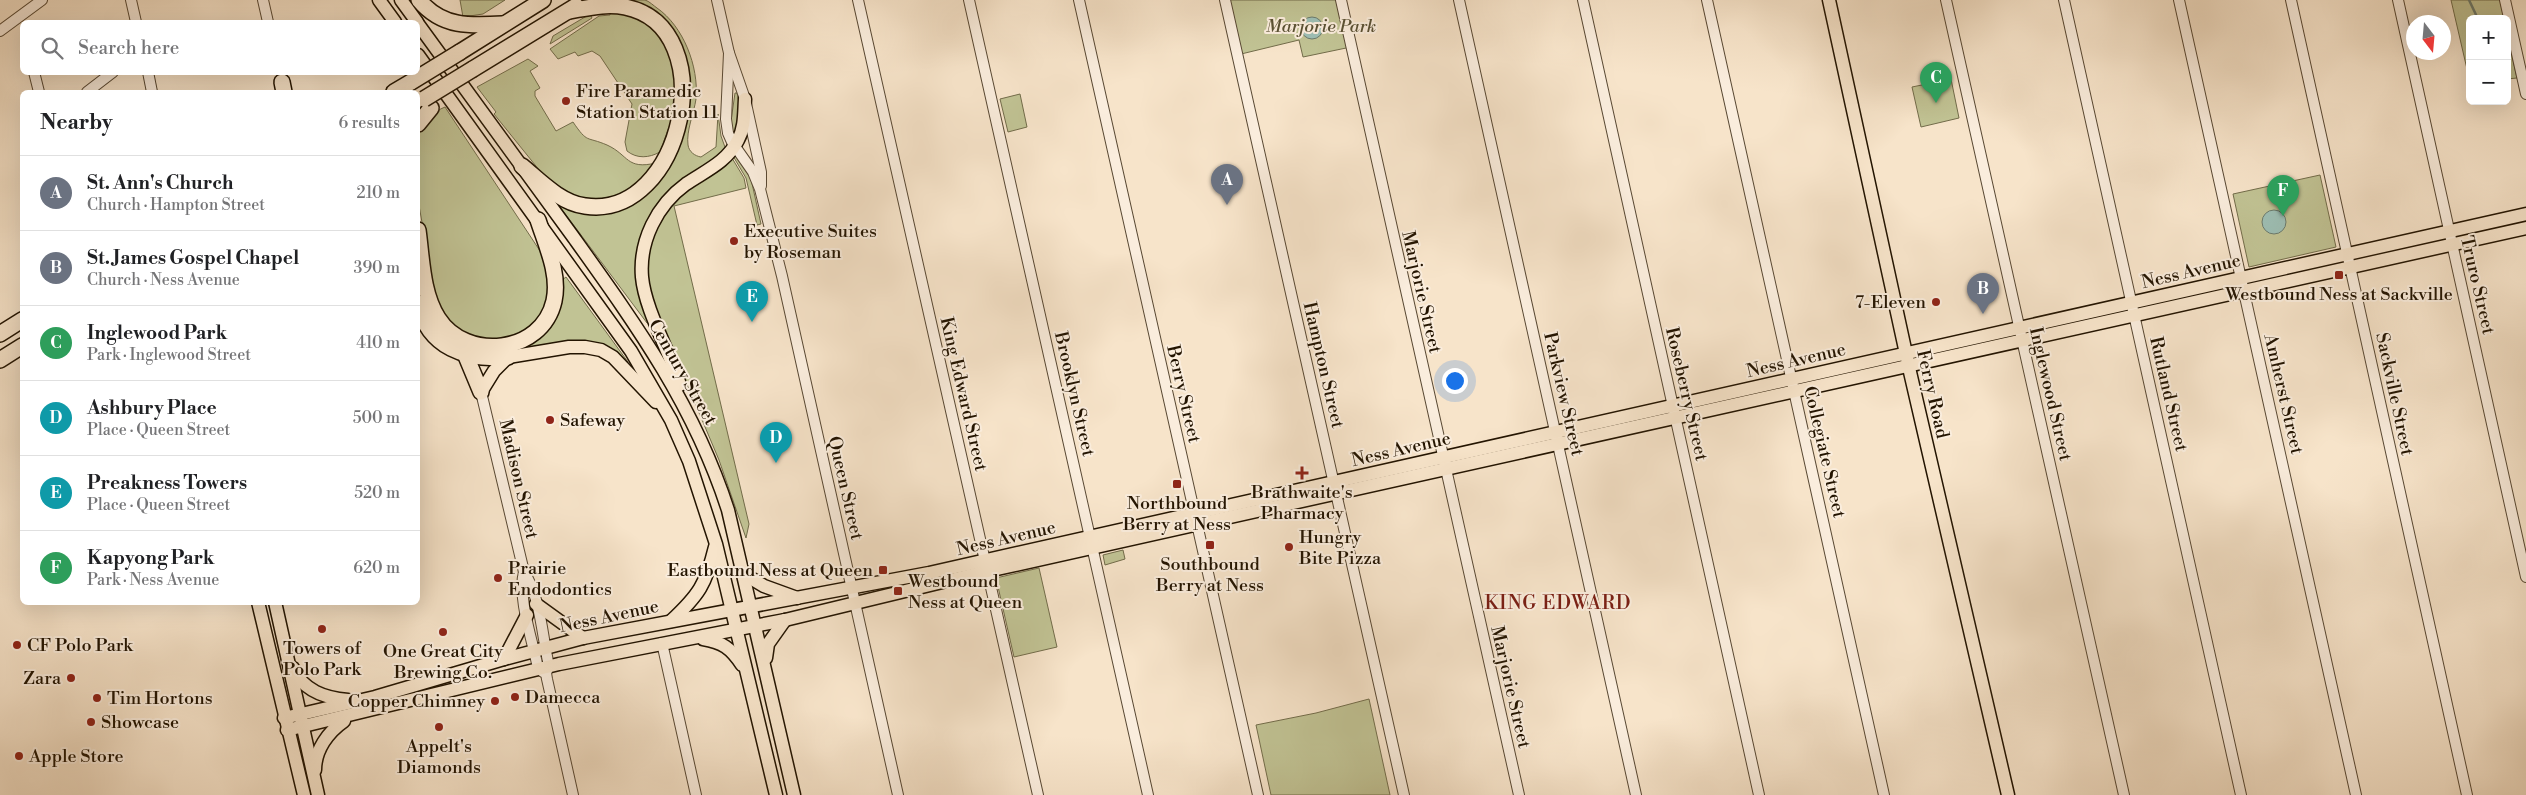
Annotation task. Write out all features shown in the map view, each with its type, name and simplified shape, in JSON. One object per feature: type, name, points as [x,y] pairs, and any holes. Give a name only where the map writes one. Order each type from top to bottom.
[{"type":"highway","points":[[419,0],[438,18],[455,24],[505,24]]},
{"type":"highway","points":[[397,90],[543,0]]},
{"type":"highway","points":[[420,117],[424,104],[468,72],[586,0]]},
{"type":"highway","points":[[522,166],[566,200],[584,206],[605,206],[625,199],[643,186],[663,163],[676,136],[682,113],[682,76],[674,48],[663,30],[642,12],[625,7],[608,6],[569,11]]},
{"type":"highway","points":[[420,244],[427,293],[438,319],[456,336],[470,344],[498,347],[516,343],[532,334],[545,321],[552,308],[555,293],[555,277],[538,220]]},
{"type":"highway","points":[[420,311],[434,335],[446,345],[466,356],[485,359],[508,357]]},
{"type":"highway","points":[[0,334],[20,321]]},
{"type":"highway","points":[[0,360],[20,347]]},
{"type":"highway","points":[[466,356],[481,392]]},
{"type":"main road","points":[[378,0],[393,20]]},
{"type":"main road","name":"Century Street","points":[[401,0],[415,20]]},
{"type":"main road","name":"Ferry Road","points":[[1829,0],[1906,353],[2008,795]]},
{"type":"main road","name":"Century Street","points":[[420,27],[631,316],[687,409],[715,472],[744,574],[794,795]]},
{"type":"main road","name":"Century Street","points":[[420,58],[631,350],[671,420],[690,461],[716,544],[776,795]]},
{"type":"main road","points":[[687,409],[672,361],[645,292],[642,277],[644,253],[650,230],[665,205],[681,188],[721,162],[734,146],[744,124],[745,99]]},
{"type":"main road","name":"Ness Avenue","points":[[1793,385],[1936,361],[2132,302],[2526,214]]},
{"type":"main road","name":"Ness Avenue","points":[[287,730],[544,669],[856,604],[986,566],[1793,385],[1906,353],[2135,316],[2526,228]]},
{"type":"main road","points":[[481,392],[494,371],[508,357],[568,347],[585,347],[601,350],[623,365],[671,420]]},
{"type":"main road","points":[[1914,384],[1936,361]]},
{"type":"main road","points":[[671,621],[700,592],[710,568],[716,544]]},
{"type":"main road","name":"Ness Avenue","points":[[284,718],[358,701],[504,658],[582,638],[852,587],[986,566]]},
{"type":"main road","points":[[744,574],[764,586],[797,598]]},
{"type":"main road","points":[[536,604],[582,638]]},
{"type":"main road","points":[[259,605],[284,718],[304,795]]},
{"type":"main road","points":[[276,605],[318,795]]},
{"type":"main road","points":[[504,658],[527,616]]},
{"type":"main road","points":[[765,663],[768,644],[785,620]]},
{"type":"main road","points":[[693,638],[721,643],[733,650],[747,672]]},
{"type":"main road","points":[[287,655],[296,674],[314,692],[329,698],[358,701]]},
{"type":"main road","points":[[315,780],[315,761],[325,739],[332,729],[352,716]]},
{"type":"street","points":[[21,20],[42,0]]},
{"type":"street","points":[[131,0],[136,20]]},
{"type":"street","points":[[263,0],[268,20]]},
{"type":"street","name":"Queen Street","points":[[717,0],[729,53],[745,99],[761,172],[760,189]]},
{"type":"street","name":"King Edward Street","points":[[858,0],[1038,795]]},
{"type":"street","name":"Brooklyn Street","points":[[969,0],[1148,795]]},
{"type":"street","name":"Berry Street","points":[[1079,0],[1258,795]]},
{"type":"street","name":"Hampton Street","points":[[1225,0],[1404,795]]},
{"type":"street","name":"Marjorie Street","points":[[1341,0],[1519,795]]},
{"type":"street","name":"Parkview Street","points":[[1460,0],[1636,795]]},
{"type":"street","name":"Roseberry Street","points":[[1583,0],[1759,795]]},
{"type":"street","name":"Collegiate Street","points":[[1706,0],[1884,795]]},
{"type":"street","name":"Inglewood Street","points":[[1946,0],[2124,795]]},
{"type":"street","name":"Rutland Street","points":[[2064,0],[2241,795]]},
{"type":"street","name":"Amherst Street","points":[[2179,0],[2356,795]]},
{"type":"street","name":"Sackville Street","points":[[2291,0],[2467,795]]},
{"type":"street","name":"Truro Street","points":[[2398,0],[2526,577]]},
{"type":"street","points":[[2505,0],[2526,94]]},
{"type":"street","points":[[0,31],[20,21]]},
{"type":"street","name":"Queen Street","points":[[729,53],[727,125],[734,146],[748,165],[760,189],[782,276],[898,795]]},
{"type":"street","points":[[35,75],[38,90]]},
{"type":"street","points":[[90,90],[109,75]]},
{"type":"street","points":[[149,75],[152,90]]},
{"type":"street","name":"Madison Street","points":[[481,392],[524,572],[530,581],[536,604],[540,649],[573,795]]},
{"type":"street","name":"Madison Street","points":[[524,572],[521,583],[527,616],[540,649]]},
{"type":"street","points":[[662,643],[696,795]]},
{"type":"green space","points":[[460,0],[505,0],[483,14],[463,17]]},
{"type":"green space","points":[[618,0],[647,1],[666,16],[682,36],[692,60],[696,86],[696,99],[688,134],[690,150],[701,157],[716,147],[718,114],[721,136],[726,150],[645,230],[651,322],[647,323],[560,207],[564,204],[592,212],[669,161],[678,49]]},
{"type":"green space","name":"Marjorie Park","points":[[1225,0],[1341,0],[1351,47],[1303,57],[1299,40],[1237,55]]},
{"type":"green space","points":[[2451,0],[2500,0],[2503,15],[2466,15],[2466,65]]},
{"type":"green space","points":[[610,11],[647,21],[669,49],[679,99],[660,152],[652,156],[643,157],[627,151],[625,142],[632,104],[600,56],[592,51],[578,56],[575,52],[558,59],[550,49],[599,16],[610,15]]},
{"type":"green space","points":[[590,14],[592,18],[550,44],[553,36]]},
{"type":"green space","points":[[2511,51],[2517,78],[2511,79]]},
{"type":"green space","points":[[528,59],[538,66],[530,71],[540,88],[535,91],[535,96],[556,131],[573,122],[585,137],[607,145],[633,163],[646,165],[656,163],[627,194],[581,202],[548,181],[494,114],[496,112],[477,87]]},
{"type":"green space","points":[[1951,79],[1959,118],[1921,127],[1912,87]]},
{"type":"green space","points":[[735,93],[737,93],[740,107],[735,134],[733,134],[731,121]]},
{"type":"green space","points":[[1020,94],[1027,127],[1008,132],[1000,99]]},
{"type":"green space","points":[[445,107],[546,260],[550,282],[546,309],[528,330],[497,343],[460,334],[438,311],[420,211],[420,128],[432,113]]},
{"type":"green space","points":[[735,154],[751,179],[761,224],[757,225],[746,178],[733,156]]},
{"type":"green space","points":[[732,158],[744,178],[746,188],[674,206],[749,524],[746,538],[719,460],[651,299],[646,268],[653,234],[673,200]]},
{"type":"green space","points":[[2320,175],[2336,247],[2249,267],[2233,194]]},
{"type":"green space","points":[[566,277],[627,363],[611,350],[481,354],[448,337],[527,343],[562,280]]},
{"type":"green space","points":[[1123,550],[1125,559],[1105,565],[1103,555]]},
{"type":"green space","points":[[1039,568],[1057,647],[1014,657],[996,578]]},
{"type":"green space","points":[[1369,699],[1390,795],[1271,795],[1256,725],[1316,713]]},
{"type":"water","points":[[1312,17],[1320,20],[1323,28],[1320,36],[1312,39],[1304,36],[1301,28],[1304,20]]},
{"type":"water","points":[[2274,210],[2279,211],[2285,217],[2285,227],[2279,233],[2274,234],[2269,233],[2263,227],[2262,222],[2263,217],[2269,211]]},
{"type":"waterway","points":[[2469,0],[2476,15]]},
{"type":"place","name":"Fire Paramedic Station Station 11","points":[[566,101]]},
{"type":"place","name":"Inglewood Park","points":[[1936,103]]},
{"type":"place","name":"St. Ann's Church","points":[[1227,205]]},
{"type":"place","name":"Kapyong Park","points":[[2283,216]]},
{"type":"place","name":"Executive Suites by Roseman","points":[[734,241]]},
{"type":"place","name":"Westbound Ness at Sackville","points":[[2339,275]]},
{"type":"place","name":"7-Eleven","points":[[1936,302]]},
{"type":"place","name":"St. James Gospel Chapel","points":[[1983,314]]},
{"type":"place","name":"Preakness Towers","points":[[752,322]]},
{"type":"place","name":"Safeway","points":[[550,420]]},
{"type":"place","name":"Ashbury Place","points":[[776,463]]},
{"type":"place","name":"Brathwaite's Pharmacy","points":[[1302,473]]},
{"type":"place","name":"Northbound Berry at Ness","points":[[1177,484]]},
{"type":"place","name":"Southbound Berry at Ness","points":[[1210,545]]},
{"type":"place","name":"Hungry Bite Pizza","points":[[1289,547]]},
{"type":"place","name":"Eastbound Ness at Queen","points":[[883,570]]},
{"type":"place","name":"Prairie Endodontics","points":[[498,578]]},
{"type":"place","name":"Westbound Ness at Queen","points":[[898,591]]},
{"type":"place","name":"Towers of Polo Park","points":[[322,629]]},
{"type":"place","name":"One Great City Brewing Co.","points":[[443,632]]},
{"type":"place","name":"CF Polo Park","points":[[17,645]]},
{"type":"place","name":"Zara","points":[[71,678]]},
{"type":"place","name":"Damecca","points":[[515,697]]},
{"type":"place","name":"Tim Hortons","points":[[97,698]]},
{"type":"place","name":"Copper Chimney","points":[[495,701]]},
{"type":"place","name":"Showcase","points":[[91,722]]},
{"type":"place","name":"Appelt's Diamonds","points":[[439,727]]},
{"type":"place","name":"Apple Store","points":[[19,756]]},
{"type":"district","name":"KING EDWARD","points":[[1558,602]]}]
